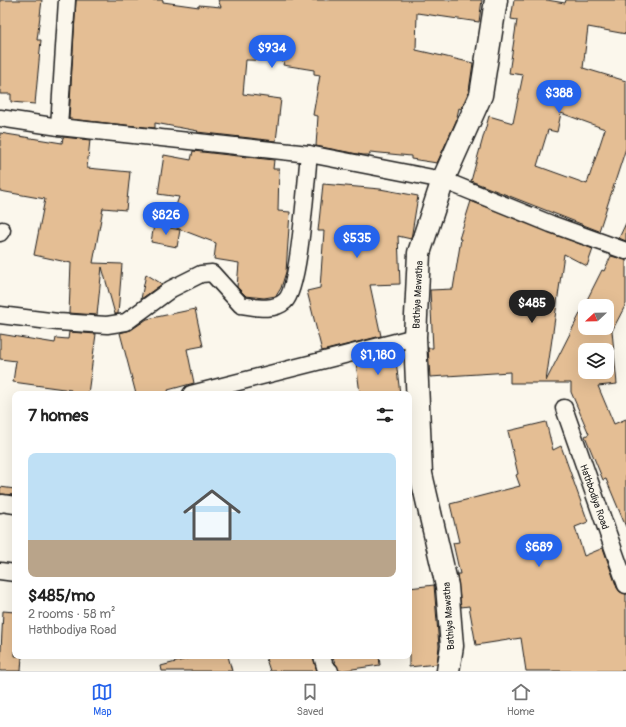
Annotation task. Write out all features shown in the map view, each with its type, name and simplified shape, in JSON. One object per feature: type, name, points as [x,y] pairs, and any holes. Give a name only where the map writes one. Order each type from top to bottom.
[{"type":"street","points":[[59,127],[67,0]]},
{"type":"street","name":"Bathiya Mawatha","points":[[448,671],[452,646],[447,586],[421,474],[415,337],[419,253],[443,180],[481,95],[496,0]]},
{"type":"street","points":[[0,118],[59,127],[309,154],[443,180],[551,224],[626,251]]},
{"type":"street","points":[[0,315],[58,322],[107,325],[126,322],[171,289],[200,274],[212,273],[240,305],[272,308],[284,303],[288,298],[296,268],[309,154]]},
{"type":"street","points":[[204,391],[415,337]]},
{"type":"street","name":"Hathbodiya Road","points":[[564,408],[626,585]]},
{"type":"street","points":[[0,504],[2,502],[12,504]]},
{"type":"street","points":[[0,571],[12,573]]},
{"type":"street","points":[[323,659],[324,667],[330,671]]},
{"type":"building","points":[[0,0],[42,0],[37,40],[41,40],[35,104],[11,102],[11,94],[0,94]]},
{"type":"building","points":[[76,0],[163,0],[163,2],[199,7],[199,5],[221,7],[218,0],[482,0],[479,22],[417,13],[416,50],[473,63],[469,91],[461,109],[459,108],[456,121],[437,163],[411,159],[411,156],[370,152],[370,155],[363,155],[316,146],[318,116],[313,115],[320,75],[314,74],[314,70],[283,65],[284,61],[246,60],[243,94],[281,99],[276,141],[197,132],[198,131],[155,123],[155,128],[69,119]]},
{"type":"building","points":[[514,0],[547,0],[565,3],[566,0],[626,0],[626,34],[588,27],[583,68],[626,81],[626,148],[599,231],[471,181],[489,116],[513,123],[523,75],[509,73],[517,20],[511,19]],"holes":[[[561,113],[605,129],[587,184],[537,166],[548,130],[557,132]]]},
{"type":"building","points":[[0,133],[62,143],[63,137],[90,140],[87,168],[130,172],[126,210],[103,208],[93,263],[122,264],[118,314],[115,314],[102,267],[97,315],[69,313],[71,263],[34,255],[45,199],[0,191]]},
{"type":"building","points":[[193,151],[274,160],[273,169],[279,169],[278,211],[290,212],[286,272],[281,288],[276,296],[264,298],[246,296],[237,287],[239,263],[214,259],[216,243],[169,225],[179,197],[158,194],[164,155],[191,160]]},
{"type":"building","points":[[323,184],[380,189],[418,196],[411,239],[398,236],[400,284],[370,285],[381,336],[322,351],[307,291],[320,288],[324,231],[318,231]]},
{"type":"building","points":[[471,201],[593,249],[587,266],[564,254],[546,381],[578,318],[578,335],[612,335],[613,343],[578,343],[578,379],[614,379],[614,352],[617,384],[598,386],[614,424],[626,419],[626,527],[606,479],[603,480],[585,436],[589,434],[571,392],[571,383],[510,383],[510,372],[430,377],[428,348],[433,348],[430,290],[453,289],[461,239],[459,239]]},
{"type":"building","points":[[626,223],[626,241],[619,238]]},
{"type":"building","points":[[154,225],[180,230],[177,247],[151,242]]},
{"type":"building","points":[[611,256],[626,260],[626,304],[614,327],[614,299],[587,299]]},
{"type":"building","points":[[146,274],[162,284],[141,299]]},
{"type":"building","points":[[195,309],[203,346],[187,349],[194,383],[168,391],[135,391],[120,333],[131,330],[147,319]]},
{"type":"building","points":[[69,332],[96,334],[88,391],[71,391],[13,382],[16,361],[0,359],[0,334],[55,343],[56,338],[68,339]]},
{"type":"building","points":[[385,354],[387,363],[396,361],[400,391],[360,391],[356,362]]},
{"type":"building","points":[[546,422],[553,450],[561,446],[588,522],[575,527],[584,556],[603,548],[617,588],[620,592],[626,594],[626,671],[526,671],[521,638],[476,645],[469,606],[461,607],[457,574],[460,574],[453,543],[459,542],[450,504],[520,486],[516,475],[518,474],[508,431]]},
{"type":"building","points":[[0,487],[12,489],[12,495],[0,494]]},
{"type":"building","points":[[434,585],[439,646],[437,664],[409,667],[409,659],[412,659],[412,588]]},
{"type":"building","points":[[3,611],[12,612],[12,659],[22,659],[21,671],[0,671]]},
{"type":"building","points":[[187,659],[229,659],[232,671],[162,671],[161,666]]},
{"type":"building","points":[[266,659],[314,659],[317,671],[270,671]]},
{"type":"building","points":[[333,659],[379,659],[380,665],[339,671]]}]
